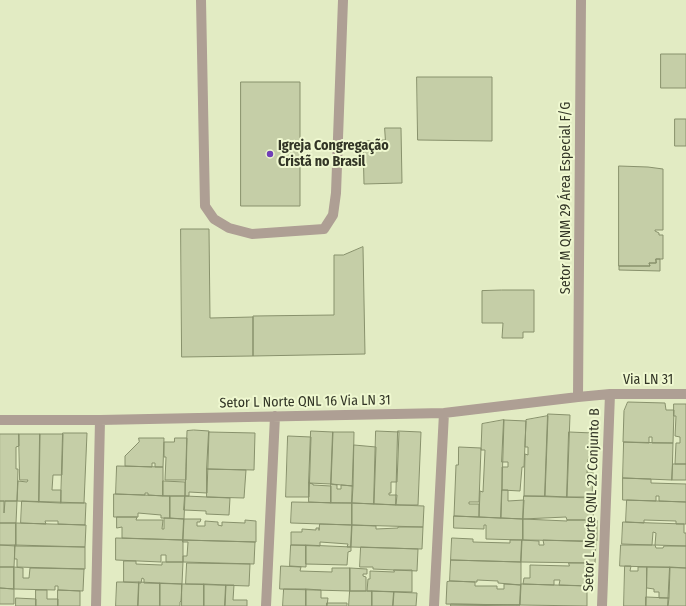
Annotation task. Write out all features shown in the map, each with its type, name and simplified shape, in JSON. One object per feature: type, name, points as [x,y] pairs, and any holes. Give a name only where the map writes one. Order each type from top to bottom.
[{"type":"street","points":[[201,0],[205,206],[214,219],[229,228],[252,234],[324,229],[333,215],[336,193],[343,0]]},
{"type":"street","name":"Setor M QNM 29 Área Especial F/G","points":[[578,397],[581,0]]},
{"type":"street","name":"Setor L Norte QNL 16 Via LN 31","points":[[0,420],[100,420],[444,413],[610,394]]},
{"type":"street","name":"Via LN 31","points":[[610,394],[686,394]]},
{"type":"street","name":"Setor L Norte QNL 22 Conjunto B","points":[[602,606],[610,394]]},
{"type":"street","points":[[434,606],[444,413]]},
{"type":"street","points":[[266,606],[275,416]]},
{"type":"street","points":[[96,606],[100,420]]},
{"type":"building","points":[[661,54],[686,54],[686,88],[661,88]]},
{"type":"building","points":[[417,77],[492,77],[492,141],[418,140]]},
{"type":"building","name":"Igreja Congregação Cristã no Brasil","points":[[241,82],[300,82],[300,206],[241,206]]},
{"type":"building","points":[[675,119],[686,119],[686,146],[675,146]]},
{"type":"building","points":[[385,128],[401,128],[402,183],[364,184],[363,141],[385,140]]},
{"type":"building","points":[[619,166],[663,169],[663,230],[655,231],[659,233],[659,235],[663,235],[663,259],[656,259],[656,263],[649,263],[650,266],[619,266]]},
{"type":"building","points":[[181,229],[209,229],[210,318],[253,317],[253,356],[182,357]]},
{"type":"building","points":[[363,247],[365,354],[253,356],[253,316],[334,315],[334,255],[343,255]]},
{"type":"building","points":[[656,259],[660,259],[660,271],[619,270],[619,266],[650,266],[649,263],[656,263]]},
{"type":"building","points":[[534,290],[534,332],[523,332],[523,338],[502,338],[503,323],[482,323],[482,291]]},
{"type":"building","points":[[628,402],[665,403],[666,410],[674,410],[673,443],[652,443],[652,437],[649,437],[649,443],[623,442],[624,411]]},
{"type":"building","points":[[674,404],[686,404],[686,464],[675,464],[676,443],[680,443],[680,437],[675,436],[676,416],[674,416]]},
{"type":"building","points":[[548,414],[570,415],[567,497],[545,496]]},
{"type":"building","points":[[548,416],[545,496],[524,496],[525,454],[528,455],[528,447],[525,447],[526,420]]},
{"type":"building","points":[[504,420],[526,421],[524,467],[522,467],[520,491],[502,490],[502,467],[508,467],[508,462],[502,462]]},
{"type":"building","points":[[504,420],[501,518],[479,517],[480,491],[483,492],[485,450],[481,450],[482,424]]},
{"type":"building","points":[[187,431],[209,431],[207,493],[189,492],[189,496],[185,496]]},
{"type":"building","points":[[311,431],[333,432],[331,484],[309,483]]},
{"type":"building","points":[[376,431],[399,432],[397,482],[391,482],[391,493],[389,493],[389,495],[397,495],[396,505],[374,504]]},
{"type":"building","points":[[398,431],[421,432],[418,505],[396,505]]},
{"type":"building","points":[[209,432],[255,433],[254,470],[207,469]]},
{"type":"building","points":[[333,432],[354,432],[353,486],[331,484]]},
{"type":"building","points":[[569,432],[593,433],[593,459],[588,459],[587,473],[593,472],[592,497],[567,497]]},
{"type":"building","points":[[63,433],[87,433],[84,503],[61,503]]},
{"type":"building","points":[[0,434],[19,434],[19,446],[16,447],[16,469],[18,469],[17,501],[0,501]]},
{"type":"building","points":[[19,434],[40,434],[39,502],[17,501],[18,481],[27,482],[28,480],[20,480]]},
{"type":"building","points":[[40,434],[63,434],[62,475],[53,475],[52,490],[61,490],[61,503],[39,502]]},
{"type":"building","points":[[288,436],[311,437],[309,497],[286,497]]},
{"type":"building","points":[[139,438],[164,438],[163,467],[155,467],[155,463],[152,463],[152,467],[125,466],[125,456],[139,442]]},
{"type":"building","points":[[175,438],[187,438],[186,480],[165,480],[166,457],[164,457],[164,442],[174,442]]},
{"type":"building","points":[[624,442],[673,443],[672,480],[623,478]]},
{"type":"building","points":[[354,445],[376,447],[374,504],[352,503]]},
{"type":"building","points":[[459,447],[481,448],[479,502],[469,502],[469,504],[479,504],[479,517],[454,516],[456,465],[458,465]]},
{"type":"building","points":[[673,464],[686,464],[686,480],[672,480]]},
{"type":"building","points":[[117,466],[163,467],[163,496],[148,495],[148,493],[145,493],[145,495],[116,494]]},
{"type":"building","points":[[207,469],[246,470],[244,498],[207,497]]},
{"type":"building","points":[[623,478],[651,479],[651,483],[686,484],[686,502],[659,501],[659,496],[656,496],[656,501],[623,500]]},
{"type":"building","points":[[163,481],[185,482],[185,496],[163,496]]},
{"type":"building","points":[[309,483],[313,485],[331,486],[331,503],[309,502]]},
{"type":"building","points":[[331,484],[337,485],[337,489],[341,489],[341,485],[353,486],[352,503],[331,503]]},
{"type":"building","points":[[502,490],[508,490],[508,501],[524,500],[523,519],[501,518]]},
{"type":"building","points":[[114,494],[170,496],[170,518],[161,518],[161,515],[138,513],[138,517],[114,517]]},
{"type":"building","points":[[170,496],[185,496],[184,519],[170,518]]},
{"type":"building","points":[[185,496],[230,498],[229,515],[206,514],[206,511],[184,510]]},
{"type":"building","points":[[524,496],[594,498],[593,520],[567,520],[566,517],[523,519]]},
{"type":"building","points":[[627,500],[686,502],[686,524],[676,524],[676,521],[644,520],[644,523],[626,522]]},
{"type":"building","points":[[0,501],[4,501],[4,513],[5,501],[17,501],[16,523],[0,523]]},
{"type":"building","points":[[22,501],[86,503],[85,525],[58,524],[58,521],[45,521],[46,524],[21,523]]},
{"type":"building","points":[[292,502],[352,503],[352,525],[291,523]]},
{"type":"building","points":[[352,503],[424,506],[423,527],[352,525]]},
{"type":"building","points":[[454,516],[523,519],[523,540],[486,539],[486,525],[484,525],[484,529],[454,528]]},
{"type":"building","points":[[117,517],[137,517],[136,520],[163,520],[162,529],[164,529],[164,518],[184,519],[183,540],[122,538],[122,527],[117,528]]},
{"type":"building","points":[[184,519],[201,519],[200,522],[197,522],[197,526],[205,526],[205,521],[218,522],[218,525],[222,526],[222,522],[245,523],[245,520],[256,521],[256,542],[183,540]]},
{"type":"building","points":[[523,519],[567,521],[597,520],[597,541],[523,540]]},
{"type":"building","points":[[623,522],[684,524],[686,546],[655,545],[656,533],[653,532],[652,545],[622,544]]},
{"type":"building","points":[[0,523],[16,523],[16,546],[0,545]]},
{"type":"building","points":[[16,523],[86,525],[85,547],[16,546]]},
{"type":"building","points":[[320,524],[352,525],[351,547],[347,547],[348,544],[320,542],[320,546],[291,545],[291,532],[302,532],[302,529],[316,530],[316,528],[319,528],[319,530]]},
{"type":"building","points":[[352,525],[376,526],[376,529],[423,527],[422,549],[351,547]]},
{"type":"building","points":[[116,538],[183,540],[183,562],[166,562],[166,555],[161,555],[161,562],[116,560]]},
{"type":"building","points":[[452,538],[473,539],[473,542],[510,543],[510,540],[522,540],[521,562],[451,560]]},
{"type":"building","points":[[183,540],[255,542],[254,564],[183,562],[183,556],[187,556],[188,542],[183,542]]},
{"type":"building","points":[[522,540],[539,541],[539,545],[544,545],[543,540],[596,542],[595,563],[521,562]]},
{"type":"building","points":[[0,545],[15,545],[14,567],[0,567]]},
{"type":"building","points":[[15,545],[85,547],[85,569],[17,567],[17,559],[15,559]]},
{"type":"building","points":[[291,545],[306,545],[306,567],[290,566]]},
{"type":"building","points":[[306,545],[351,547],[351,551],[348,552],[347,565],[306,564]]},
{"type":"building","points":[[621,545],[655,545],[656,548],[663,548],[664,546],[686,546],[686,568],[620,566]]},
{"type":"building","points":[[361,547],[418,549],[417,571],[360,567]]},
{"type":"building","points":[[451,560],[521,562],[521,585],[498,583],[498,581],[450,581]]},
{"type":"building","points":[[124,561],[136,561],[136,564],[162,565],[162,562],[183,562],[182,584],[144,583],[144,579],[142,578],[141,583],[124,582]]},
{"type":"building","points":[[187,563],[250,564],[249,586],[186,584]]},
{"type":"building","points":[[569,563],[592,563],[591,586],[559,585],[560,580],[554,580],[554,585],[523,584],[524,578],[530,578],[530,565],[569,566]]},
{"type":"building","points":[[281,566],[301,567],[300,571],[332,572],[332,568],[350,568],[350,591],[280,589]]},
{"type":"building","points":[[625,566],[631,566],[630,571],[638,571],[638,567],[647,567],[646,606],[624,606]]},
{"type":"building","points":[[0,567],[14,567],[14,589],[0,588]]},
{"type":"building","points":[[14,567],[23,568],[23,578],[29,578],[30,568],[84,569],[83,591],[58,590],[58,586],[55,586],[55,590],[14,589]]},
{"type":"building","points":[[647,567],[670,567],[669,598],[659,598],[659,592],[654,592],[654,589],[647,588]]},
{"type":"building","points":[[670,567],[686,568],[686,606],[668,606]]},
{"type":"building","points":[[350,568],[367,569],[367,574],[363,574],[363,576],[366,577],[366,591],[350,591]]},
{"type":"building","points":[[394,570],[412,570],[412,592],[367,591],[370,571],[394,572]]},
{"type":"building","points":[[117,582],[139,582],[138,606],[116,606]]},
{"type":"building","points":[[139,582],[160,583],[160,606],[138,606]]},
{"type":"building","points":[[447,582],[475,582],[475,586],[497,586],[497,589],[504,589],[504,584],[521,585],[520,605],[446,604]]},
{"type":"building","points":[[160,583],[182,584],[180,606],[160,606]]},
{"type":"building","points":[[182,584],[204,584],[204,606],[182,606]]},
{"type":"building","points":[[204,584],[226,585],[225,606],[204,606]]},
{"type":"building","points":[[521,584],[587,586],[587,606],[520,605]]},
{"type":"building","points":[[226,585],[234,585],[233,600],[247,600],[247,606],[225,606]]},
{"type":"building","points":[[0,588],[14,589],[14,604],[0,604]]},
{"type":"building","points":[[284,589],[306,589],[306,606],[283,606]]},
{"type":"building","points":[[306,589],[321,590],[321,598],[328,598],[327,606],[306,606]]},
{"type":"building","points":[[36,590],[47,590],[47,599],[58,599],[58,606],[36,606]]},
{"type":"building","points":[[58,590],[80,591],[80,606],[58,606]]},
{"type":"building","points":[[350,591],[372,591],[372,606],[349,606]]},
{"type":"building","points":[[372,591],[394,592],[393,606],[372,606]]},
{"type":"building","points":[[394,592],[417,593],[416,606],[393,606]]},
{"type":"building","points":[[646,597],[669,598],[668,606],[646,606]]},
{"type":"building","points":[[16,598],[36,599],[36,606],[16,606]]},
{"type":"building","points":[[327,603],[347,603],[347,606],[327,606]]},
{"type":"building","points":[[451,604],[520,605],[451,606]]},
{"type":"place","name":"Igreja Congregação Cristã no Brasil","points":[[270,154]]}]
